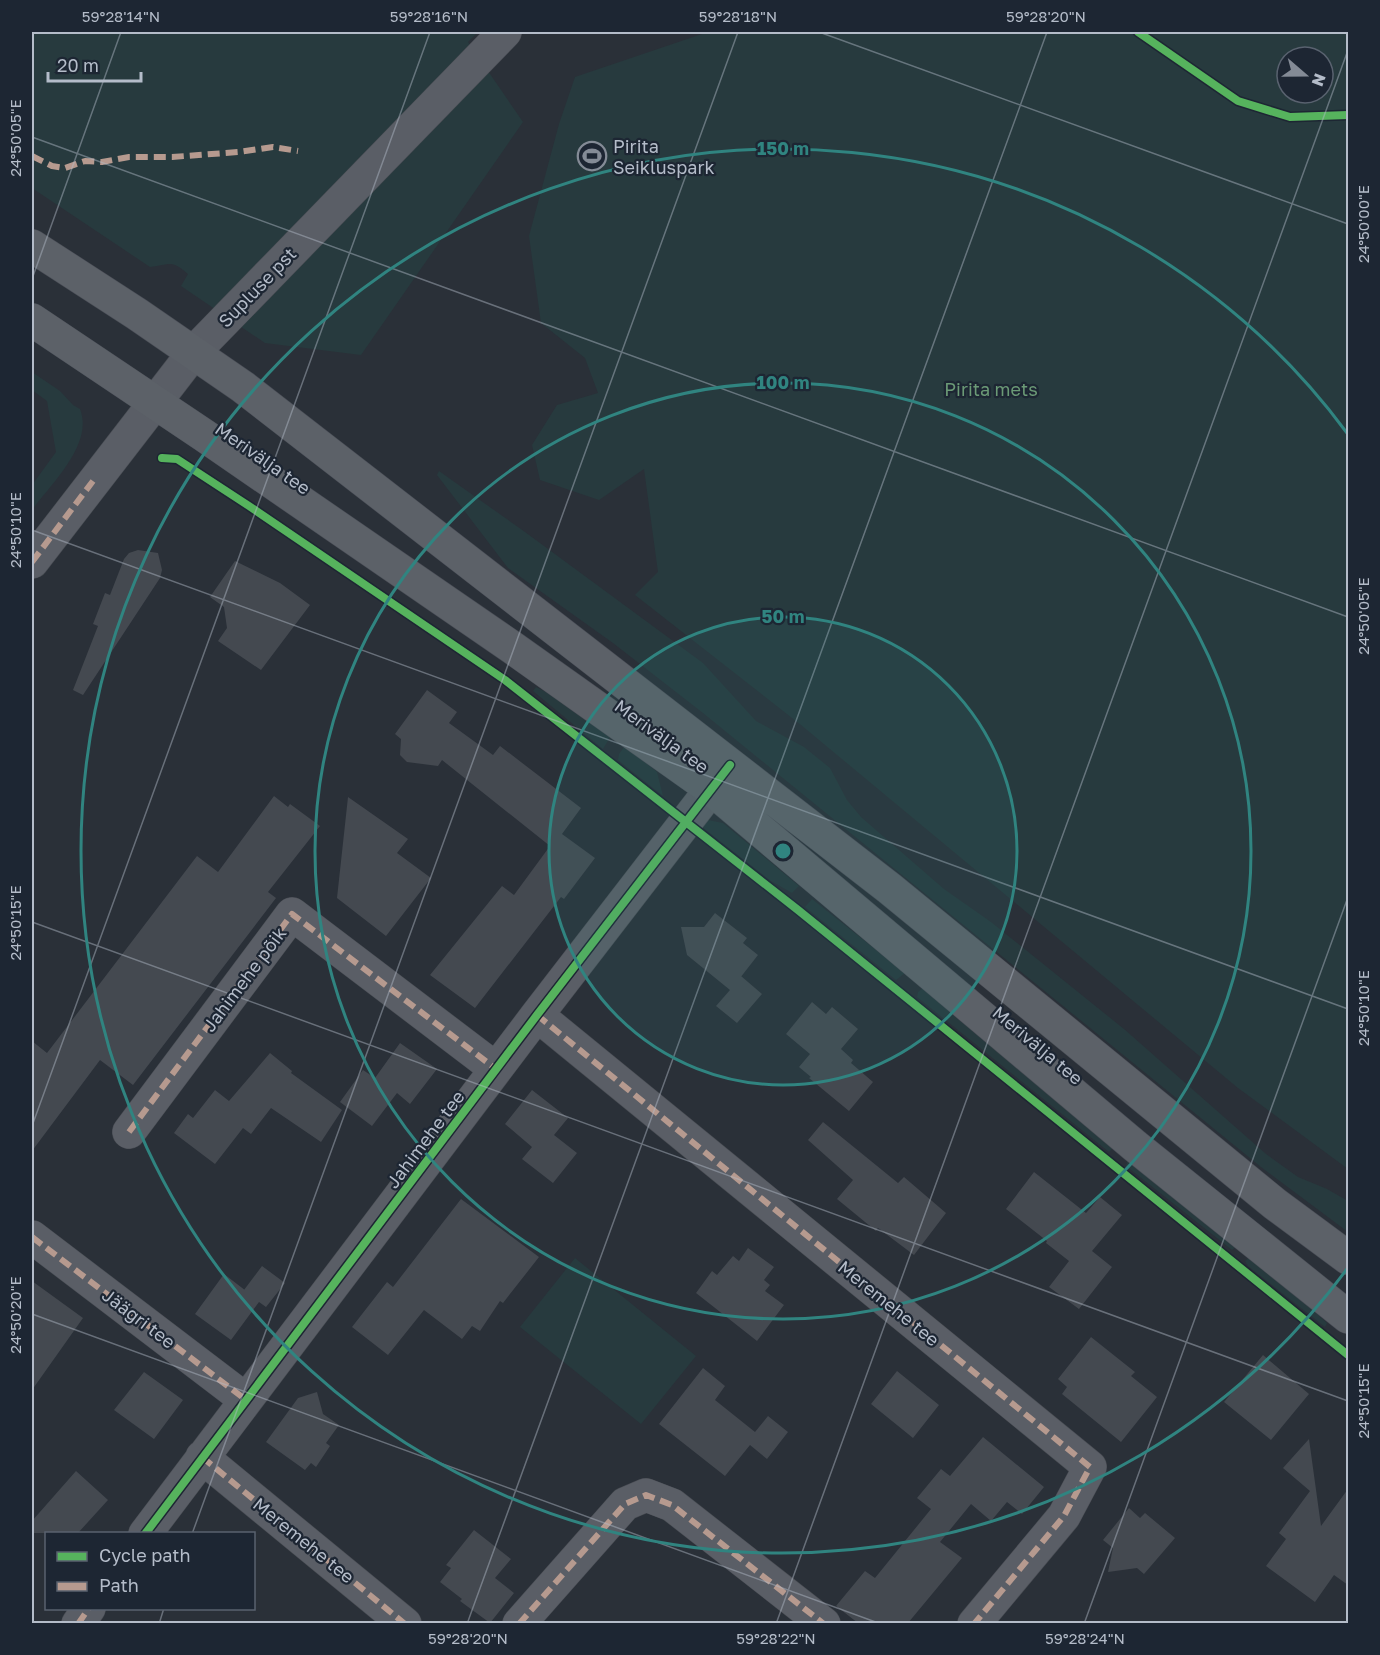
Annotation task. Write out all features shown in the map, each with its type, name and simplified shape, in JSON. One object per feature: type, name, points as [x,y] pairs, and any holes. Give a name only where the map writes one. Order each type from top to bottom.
[{"type":"main road","name":"Merivälja tee","points":[[32,246],[194,352],[243,387],[720,777],[1135,1146],[1348,1317]]},
{"type":"main road","name":"Merivälja tee","points":[[32,320],[513,648],[720,777],[889,888],[1275,1204],[1348,1258]]},
{"type":"street","name":"Supluse pst","points":[[32,562],[194,352],[505,32]]},
{"type":"street","name":"Jahimehe tee","points":[[146,1532],[720,777]]},
{"type":"street","name":"Jahimehe põik","points":[[129,1132],[292,914],[496,1069]]},
{"type":"street","name":"Meremehe tee","points":[[537,1015],[1090,1467],[1064,1516],[974,1623]]},
{"type":"street","name":"Jäägri tee","points":[[32,1237],[246,1400]]},
{"type":"street","name":"Meremehe tee","points":[[202,1457],[405,1623]]},
{"type":"street","points":[[519,1623],[625,1504],[646,1495],[672,1505],[824,1623]]},
{"type":"street","points":[[78,1623],[88,1610]]},
{"type":"green space","points":[[32,32],[478,32],[468,42],[523,122],[361,355],[265,343],[181,286],[188,274],[182,269],[170,264],[150,267],[32,188]]},
{"type":"green space","name":"Pirita mets","points":[[708,32],[1348,32],[1348,1169],[1238,1088],[801,725],[635,595],[658,572],[644,469],[599,500],[540,480],[532,445],[557,405],[598,393],[585,358],[541,323],[529,236],[559,124],[575,77]]},
{"type":"green space","points":[[32,372],[60,391],[80,409],[83,422],[81,436],[68,463],[32,510],[32,485],[56,452],[47,401],[32,390]]},
{"type":"green space","points":[[439,471],[703,663],[756,721],[804,747],[830,768],[847,800],[861,817],[944,889],[991,922],[1124,1029],[1266,1154],[1298,1177],[1348,1201],[1348,1232],[1261,1167],[703,713],[613,643],[508,568],[437,475]]},
{"type":"green space","points":[[536,687],[554,696],[610,737],[603,749],[533,691]]},
{"type":"green space","points":[[625,746],[657,772],[663,796],[618,760]]},
{"type":"green space","points":[[708,820],[723,823],[799,886],[792,893],[771,881],[702,827],[700,823]]},
{"type":"green space","points":[[812,899],[905,973],[896,980],[805,907]]},
{"type":"green space","points":[[924,987],[1116,1145],[1109,1152],[917,997],[918,992]]},
{"type":"green space","points":[[1128,1160],[1237,1246],[1232,1250],[1126,1166]]},
{"type":"green space","points":[[1252,1255],[1327,1323],[1325,1327],[1248,1266],[1245,1261]]},
{"type":"green space","points":[[575,1258],[696,1356],[641,1424],[520,1327]]},
{"type":"building","points":[[138,550],[158,553],[162,570],[160,578],[83,695],[73,690],[98,626],[93,624],[105,593],[110,595],[124,559],[129,553]]},
{"type":"building","points":[[235,561],[280,583],[310,605],[261,670],[218,641],[227,628],[224,607],[210,597]]},
{"type":"building","points":[[427,690],[457,712],[449,723],[493,755],[500,746],[581,808],[562,834],[595,858],[564,899],[561,897],[475,1008],[430,975],[502,886],[514,895],[550,846],[442,760],[438,766],[407,762],[400,755],[401,739],[395,734]]},
{"type":"building","points":[[274,796],[288,807],[290,804],[320,826],[268,892],[276,898],[133,1085],[100,1060],[32,1151],[32,1041],[47,1053],[197,856],[218,872]]},
{"type":"building","points":[[348,797],[408,839],[397,853],[431,878],[386,936],[337,898]]},
{"type":"building","points":[[715,913],[747,938],[743,943],[758,955],[741,976],[762,994],[737,1023],[716,1006],[730,990],[687,955],[681,927],[704,927]]},
{"type":"building","points":[[812,1002],[826,1014],[832,1007],[858,1029],[841,1049],[853,1060],[851,1063],[873,1082],[849,1111],[799,1067],[810,1054],[786,1034]]},
{"type":"building","points":[[400,1043],[437,1069],[410,1104],[397,1093],[372,1126],[340,1102],[363,1070],[375,1078]]},
{"type":"building","points":[[270,1053],[292,1071],[291,1073],[342,1110],[321,1142],[271,1108],[251,1134],[243,1128],[215,1164],[174,1133],[188,1114],[193,1118],[215,1090],[229,1101]]},
{"type":"building","points":[[532,1090],[568,1118],[554,1135],[577,1153],[553,1183],[522,1159],[532,1147],[505,1124]]},
{"type":"building","points":[[823,1122],[898,1183],[904,1177],[946,1213],[914,1255],[878,1228],[876,1231],[837,1199],[853,1180],[808,1140]]},
{"type":"building","points":[[1034,1172],[1086,1213],[1100,1197],[1122,1215],[1092,1251],[1112,1267],[1079,1309],[1049,1287],[1069,1261],[1006,1209]]},
{"type":"building","points":[[461,1199],[539,1257],[503,1303],[500,1301],[480,1331],[472,1326],[462,1339],[424,1310],[388,1355],[352,1327],[387,1282],[393,1287]]},
{"type":"building","points":[[748,1248],[774,1267],[764,1280],[770,1285],[765,1291],[784,1305],[757,1341],[696,1293],[712,1271],[717,1275],[733,1256],[739,1261]]},
{"type":"building","points":[[262,1266],[285,1283],[266,1307],[259,1302],[231,1340],[195,1314],[224,1274],[244,1290]]},
{"type":"building","points":[[32,1281],[83,1318],[32,1390]]},
{"type":"building","points":[[1091,1337],[1135,1372],[1131,1376],[1157,1397],[1121,1442],[1062,1394],[1067,1387],[1058,1379]]},
{"type":"building","points":[[1263,1355],[1309,1394],[1271,1440],[1224,1402]]},
{"type":"building","points":[[703,1368],[725,1386],[715,1400],[755,1432],[768,1416],[788,1432],[767,1459],[750,1445],[725,1476],[659,1424]]},
{"type":"building","points":[[897,1371],[939,1405],[913,1438],[871,1404]]},
{"type":"building","points":[[144,1372],[183,1400],[154,1439],[114,1410]]},
{"type":"building","points":[[317,1392],[323,1414],[339,1425],[326,1443],[330,1446],[316,1467],[311,1463],[305,1470],[266,1442],[298,1398]]},
{"type":"building","points":[[983,1437],[1044,1487],[1022,1514],[1007,1502],[991,1521],[971,1504],[940,1542],[962,1558],[908,1623],[858,1623],[836,1606],[865,1571],[875,1578],[931,1509],[917,1498],[941,1469],[950,1476]]},
{"type":"building","points":[[1309,1439],[1321,1526],[1348,1489],[1348,1585],[1334,1575],[1315,1602],[1266,1566],[1286,1539],[1279,1533],[1310,1491],[1283,1468]]},
{"type":"building","points":[[76,1471],[108,1500],[79,1532],[32,1533],[32,1521]]},
{"type":"building","points":[[1129,1508],[1140,1518],[1145,1513],[1175,1538],[1144,1574],[1137,1568],[1108,1572],[1113,1548],[1103,1540]]},
{"type":"building","points":[[474,1530],[511,1559],[495,1578],[514,1593],[490,1623],[460,1601],[462,1599],[440,1582],[451,1568],[446,1565]]},
{"type":"marked path","points":[[32,156],[52,166],[65,168],[85,161],[102,162],[129,157],[172,157],[273,147],[298,151]]},
{"type":"marked path","points":[[32,562],[93,481]]},
{"type":"marked path","points":[[129,1132],[292,914],[496,1069]]},
{"type":"marked path","points":[[537,1015],[1090,1467],[1064,1516],[974,1624]]},
{"type":"marked path","points":[[32,1237],[246,1400]]},
{"type":"marked path","points":[[202,1457],[405,1624]]},
{"type":"marked path","points":[[519,1624],[625,1504],[646,1495],[672,1505],[824,1624]]},
{"type":"marked path","points":[[78,1624],[88,1610]]},
{"type":"cycle path","points":[[1138,32],[1238,101],[1290,117],[1348,115]]},
{"type":"cycle path","points":[[162,458],[177,459],[505,680],[798,910],[1348,1355]]},
{"type":"cycle path","points":[[147,1532],[537,1015],[730,765]]},
{"type":"place","name":"Pirita Seikluspark","points":[[592,156]]}]
